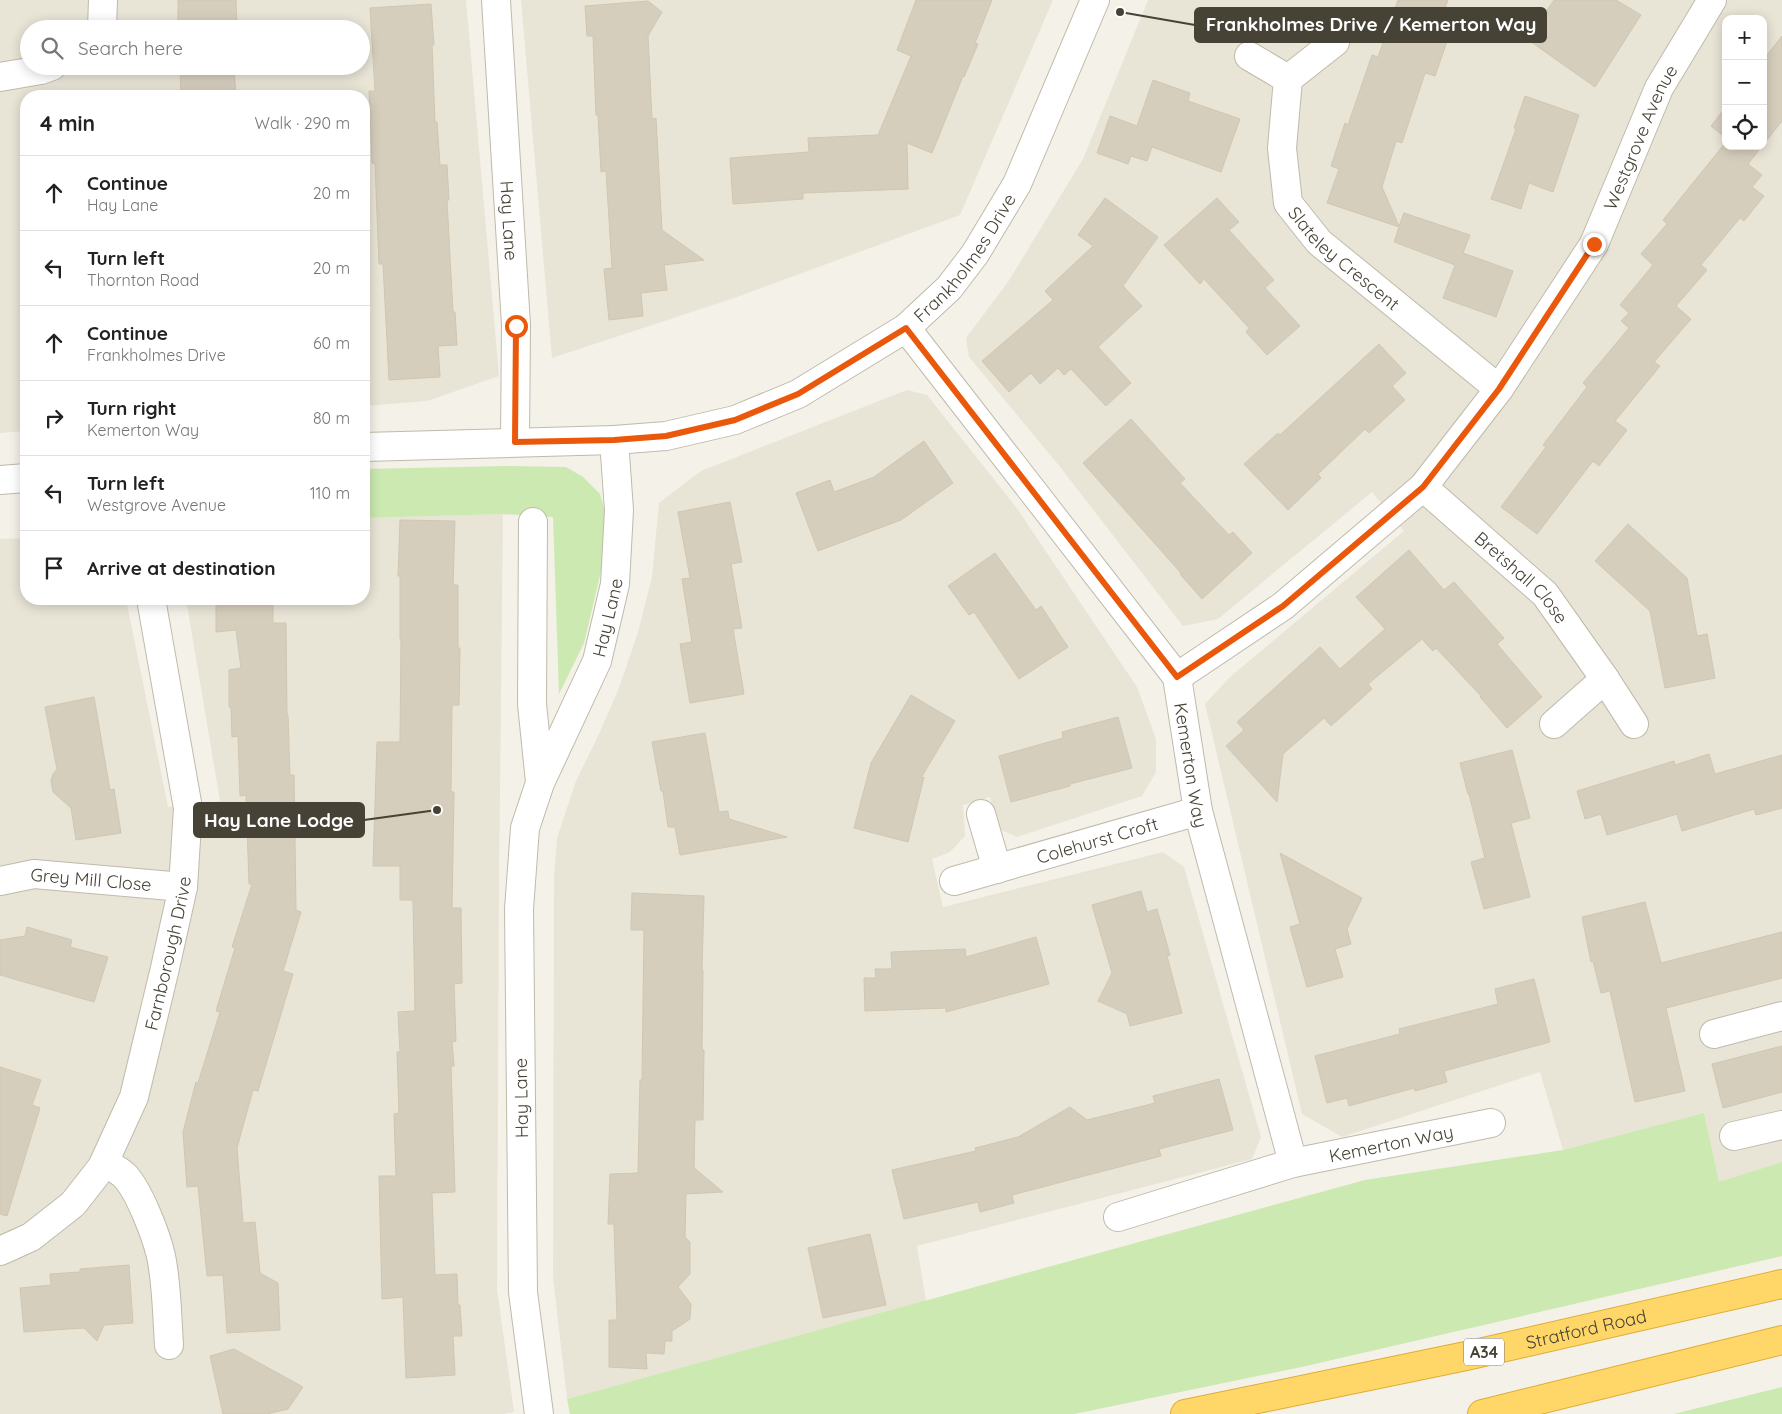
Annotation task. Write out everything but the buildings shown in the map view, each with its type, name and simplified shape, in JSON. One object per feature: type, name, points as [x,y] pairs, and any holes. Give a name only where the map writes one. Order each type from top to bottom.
[{"type":"highway","name":"Stratford Road","points":[[1185,1414],[1466,1356],[1782,1284]]},
{"type":"highway","points":[[1482,1414],[1782,1340]]},
{"type":"street","points":[[102,20],[103,0]]},
{"type":"street","name":"Hay Lane","points":[[496,0],[516,326],[515,442]]},
{"type":"street","name":"Frankholmes Drive","points":[[370,447],[614,440],[666,436],[735,420],[798,394],[906,328],[954,282],[975,254],[1017,184],[1094,0]]},
{"type":"street","name":"Westgrove Avenue","points":[[1177,677],[1283,606],[1423,487],[1499,389],[1594,244],[1659,88],[1712,0]]},
{"type":"street","points":[[1249,56],[1288,80],[1335,42]]},
{"type":"street","points":[[0,77],[20,74]]},
{"type":"street","name":"Slateley Crescent","points":[[1288,80],[1282,148],[1288,203],[1319,242],[1499,389]]},
{"type":"street","name":"Kemerton Way","points":[[906,328],[1177,677],[1198,811],[1293,1163]]},
{"type":"street","name":"Hay Lane","points":[[539,1414],[523,1292],[519,909],[525,828],[540,783],[597,661],[615,584],[619,510],[614,440]]},
{"type":"street","points":[[0,480],[20,478]]},
{"type":"street","name":"Bretshall Close","points":[[1423,487],[1545,594],[1634,724]]},
{"type":"street","name":"Hay Lane","points":[[533,522],[532,704],[540,783]]},
{"type":"street","name":"Farnborough Drive","points":[[0,1251],[31,1237],[74,1204],[104,1163],[134,1097],[183,887],[188,808],[152,605]]},
{"type":"street","points":[[1554,724],[1605,679]]},
{"type":"street","name":"Colehurst Croft","points":[[954,881],[1198,811]]},
{"type":"street","points":[[981,814],[997,869]]},
{"type":"street","name":"Grey Mill Close","points":[[0,880],[34,874],[183,887]]},
{"type":"street","points":[[1714,1034],[1782,1016]]},
{"type":"street","name":"Kemerton Way","points":[[1118,1217],[1293,1163],[1490,1123]]},
{"type":"street","points":[[1734,1136],[1782,1125]]},
{"type":"street","points":[[104,1163],[114,1167],[125,1176],[150,1223],[161,1256],[169,1345]]},
{"type":"shaded area","points":[[0,0],[466,0],[499,376],[427,401],[370,406],[370,90],[20,90],[20,431],[0,433]]},
{"type":"shaded area","points":[[521,0],[1053,0],[960,215],[734,298],[552,358]]},
{"type":"shaded area","points":[[1148,0],[1782,0],[1782,1162],[1719,1183],[1704,1113],[1563,1150],[1540,1072],[1342,1137],[1302,1114],[1205,704],[1230,677],[1404,531],[1372,492],[1218,619],[1183,626],[1061,468],[969,357],[966,338],[1008,282],[1083,159]]},
{"type":"shaded area","points":[[907,390],[927,395],[1016,507],[1137,687],[1156,739],[1156,772],[1142,796],[1017,837],[997,828],[990,797],[963,805],[965,836],[950,852],[932,859],[943,907],[1163,852],[1184,867],[1261,1137],[1252,1159],[917,1246],[926,1301],[567,1399],[553,1277],[554,878],[557,838],[576,781],[619,688],[638,632],[652,577],[659,503],[701,471]]},
{"type":"shaded area","points":[[503,514],[497,1289],[514,1412],[504,1414],[0,1414],[0,539],[20,538],[20,605],[127,605],[168,807],[220,801],[187,605],[370,605],[370,518]]},
{"type":"green space","points":[[508,466],[566,467],[583,477],[600,494],[605,511],[603,563],[584,643],[559,694],[553,517],[503,514],[370,518],[370,469]]},
{"type":"green space","points":[[1704,1113],[1719,1182],[1782,1162],[1782,1256],[1306,1366],[1074,1414],[570,1414],[567,1399],[1365,1180],[1563,1150]]},
{"type":"green space","points":[[1782,1387],[1782,1414],[1674,1414]]},
{"type":"place","name":"Frankholmes Drive / Kemerton Way","points":[[1120,12]]},
{"type":"place","name":"Hay Lane Lodge","points":[[437,810]]},
{"type":"route","points":[[516,326],[515,442],[614,440],[666,436],[735,420],[798,394],[906,328],[1177,677],[1283,606],[1423,487],[1499,389],[1594,244]]}]
